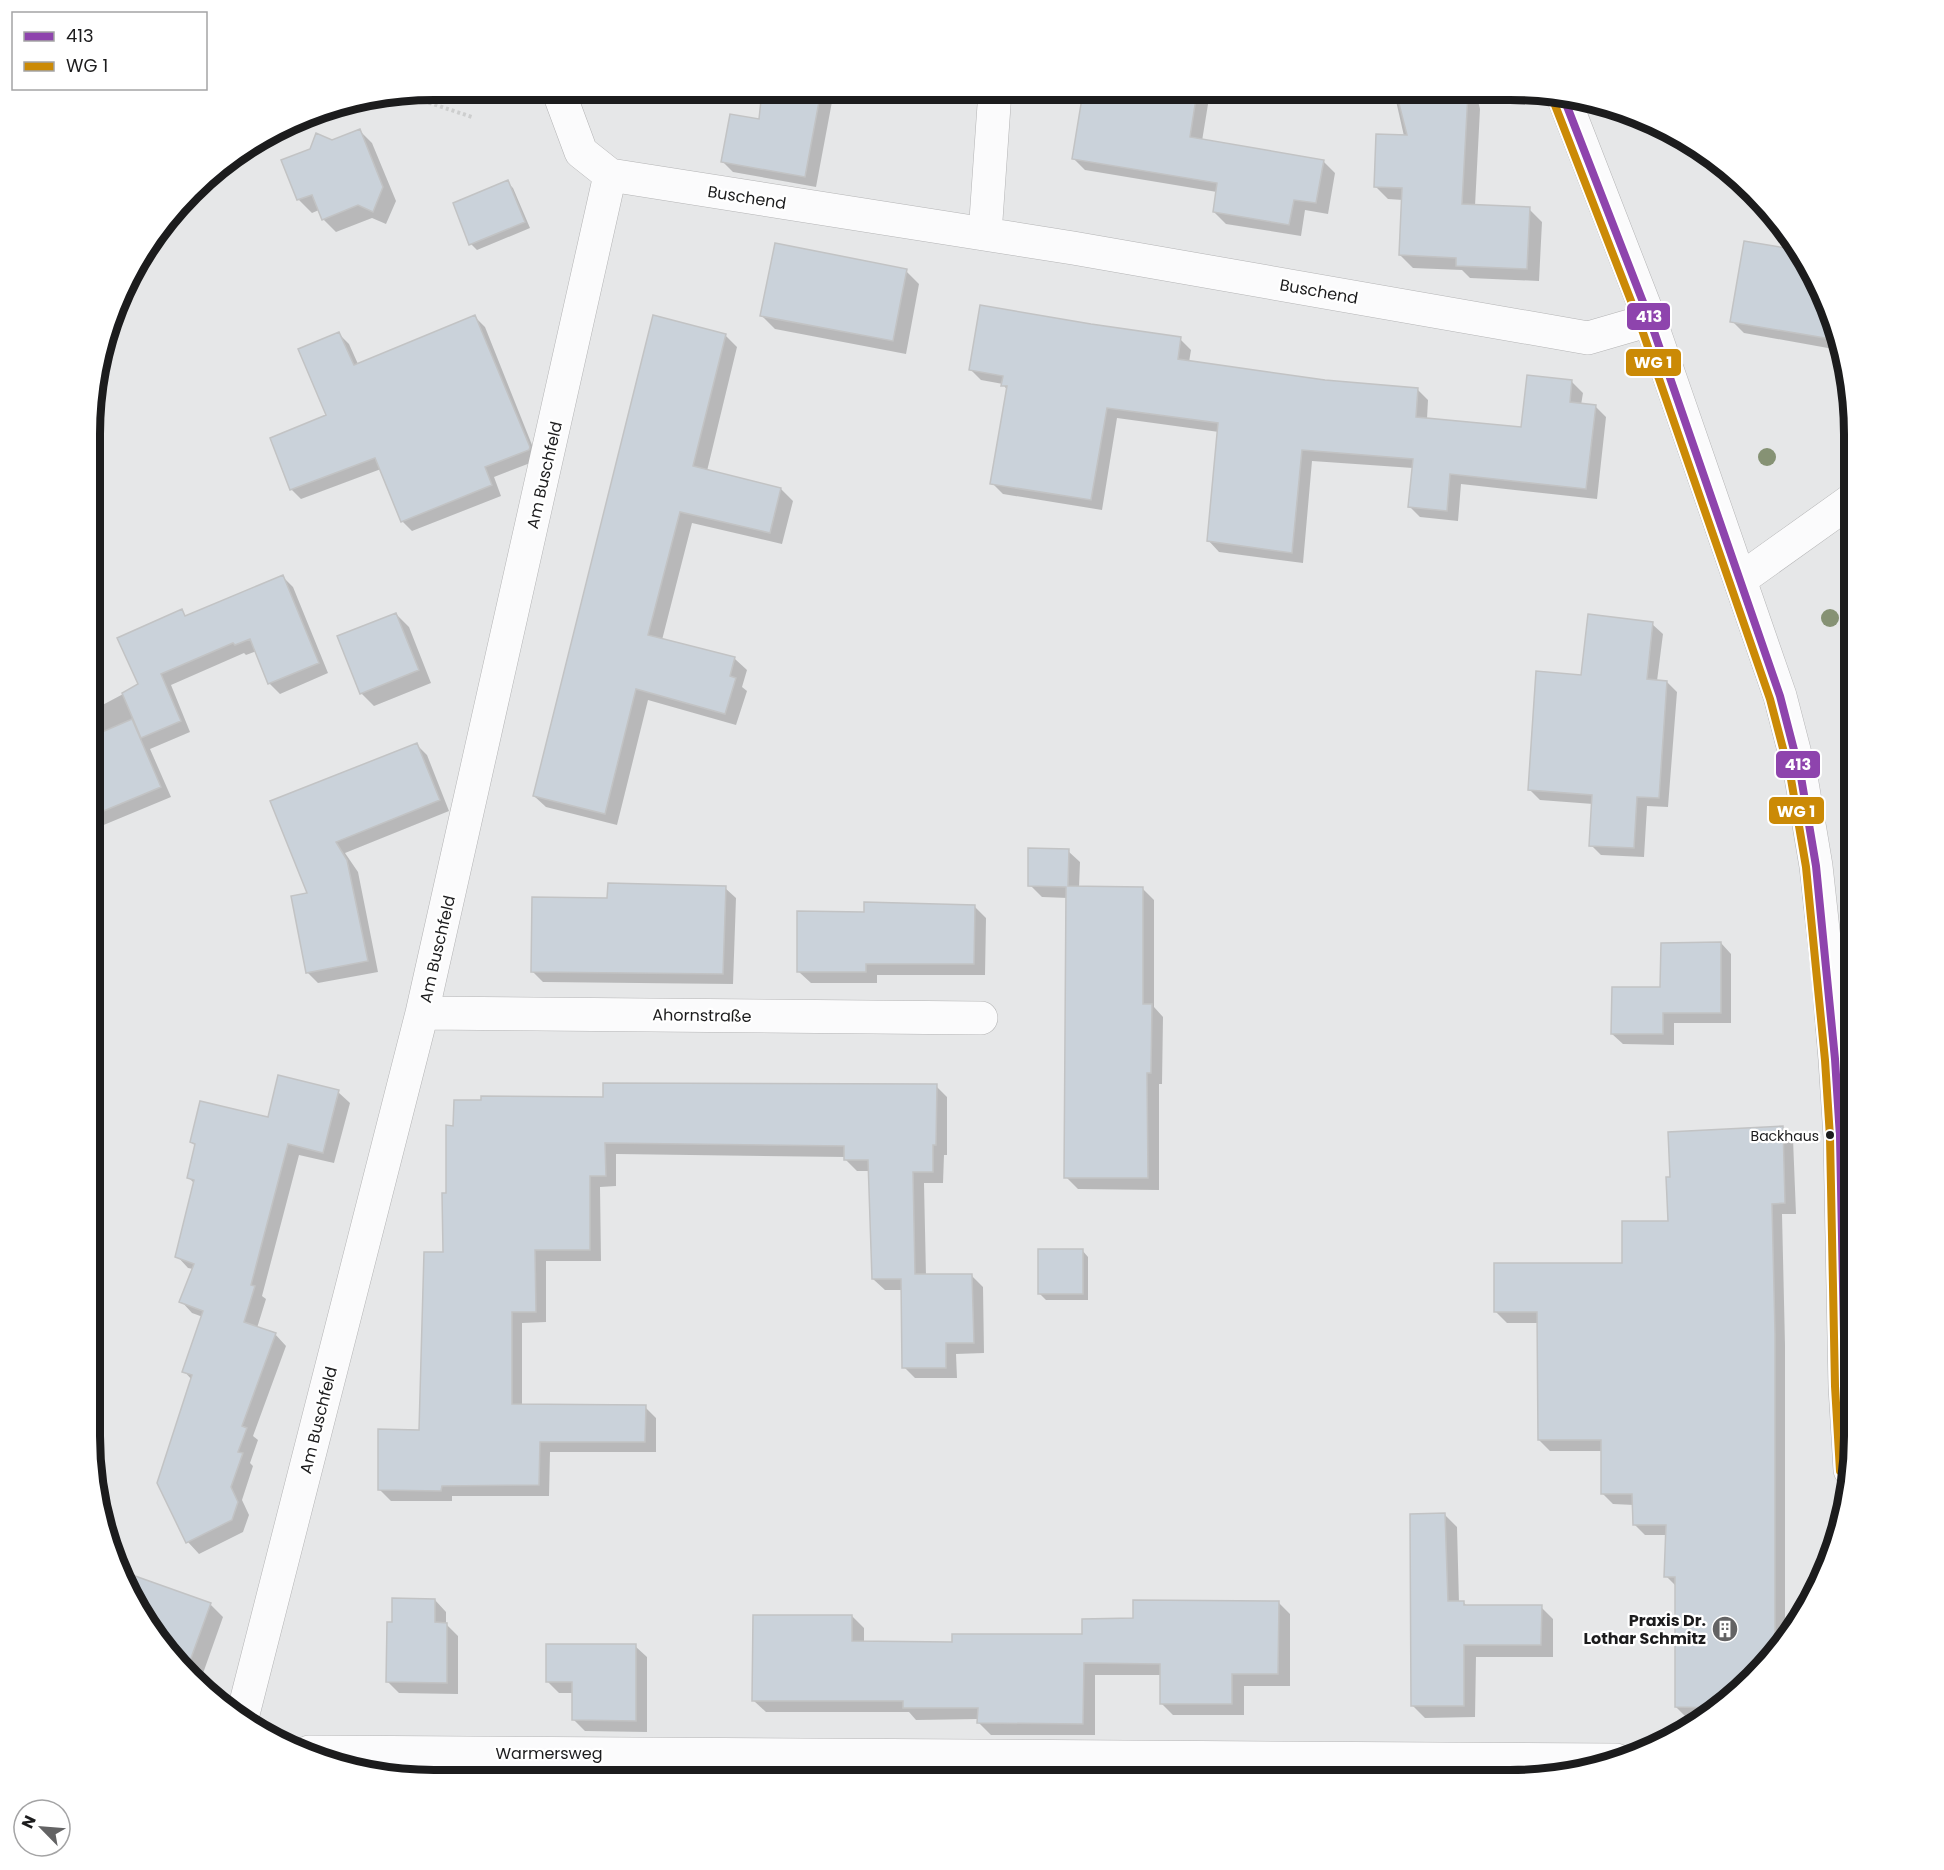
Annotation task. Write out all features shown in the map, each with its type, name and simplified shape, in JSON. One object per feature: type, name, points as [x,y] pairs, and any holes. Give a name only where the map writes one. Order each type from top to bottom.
[{"type":"street","points":[[562,101],[581,152],[610,176]]},
{"type":"street","points":[[985,234],[994,101]]},
{"type":"street","points":[[1567,105],[1650,320],[1741,579],[1780,696],[1801,777],[1816,866],[1828,975],[1840,1137],[1844,1248]]},
{"type":"street","name":"Buschend","points":[[610,176],[985,234],[1588,338],[1650,320]]},
{"type":"street","name":"Am Buschfeld","points":[[244,1710],[422,1013],[610,176]]},
{"type":"street","points":[[1741,579],[1844,505]]},
{"type":"street","name":"Ahornstraße","points":[[422,1013],[981,1018]]},
{"type":"street","name":"Warmersweg","points":[[327,1752],[1588,1760]]},
{"type":"path","points":[[424,101],[472,117]]},
{"type":"building","points":[[761,101],[819,101],[805,177],[721,162],[730,114],[759,119]]},
{"type":"building","points":[[1082,101],[1196,101],[1190,137],[1324,160],[1316,203],[1294,200],[1289,225],[1213,212],[1217,183],[1072,159]]},
{"type":"building","points":[[1398,101],[1468,101],[1462,204],[1530,207],[1527,269],[1456,266],[1456,258],[1399,255],[1402,188],[1374,187],[1376,134],[1407,135]]},
{"type":"building","points":[[360,129],[383,187],[373,212],[358,205],[322,220],[312,195],[297,200],[281,160],[310,149],[316,133],[332,140]]},
{"type":"building","points":[[508,180],[525,222],[469,245],[453,203]]},
{"type":"building","points":[[1744,241],[1786,248],[1809,287],[1829,339],[1730,322]]},
{"type":"building","points":[[775,243],[907,269],[893,341],[760,316]]},
{"type":"building","points":[[980,305],[1181,337],[1178,359],[1325,380],[1418,388],[1416,417],[1521,427],[1527,375],[1572,380],[1570,402],[1596,405],[1586,489],[1450,474],[1447,511],[1408,507],[1413,459],[1302,450],[1292,553],[1207,541],[1218,423],[1107,408],[1091,500],[990,484],[1007,386],[1001,386],[1003,376],[969,370]]},
{"type":"building","points":[[475,315],[530,447],[529,450],[485,467],[492,485],[401,522],[375,458],[290,490],[270,438],[326,415],[298,349],[339,332],[354,365]]},
{"type":"building","points":[[653,315],[726,334],[693,466],[781,488],[770,533],[680,512],[648,635],[735,657],[730,676],[736,678],[725,714],[636,689],[605,814],[533,796]]},
{"type":"building","points":[[283,575],[319,663],[268,684],[250,639],[235,645],[233,643],[161,674],[181,721],[141,738],[122,693],[138,684],[117,638],[182,609],[185,616]]},
{"type":"building","points":[[396,613],[419,670],[360,694],[337,636]]},
{"type":"building","points":[[1588,614],[1653,622],[1647,679],[1667,681],[1659,798],[1637,797],[1634,848],[1589,846],[1592,795],[1528,790],[1536,671],[1581,675]]},
{"type":"building","points":[[132,719],[161,787],[100,812],[100,733]]},
{"type":"building","points":[[417,743],[440,800],[336,842],[347,860],[368,961],[306,973],[291,896],[307,893],[270,801]]},
{"type":"building","points":[[1028,848],[1069,849],[1068,886],[1143,887],[1143,1004],[1152,1004],[1151,1073],[1147,1073],[1148,1178],[1064,1178],[1066,887],[1028,886]]},
{"type":"building","points":[[608,883],[726,886],[723,974],[531,972],[532,897],[607,898]]},
{"type":"building","points":[[864,902],[975,905],[974,964],[866,964],[866,972],[797,972],[797,911],[864,912]]},
{"type":"building","points":[[1721,942],[1721,1013],[1663,1013],[1663,1034],[1611,1034],[1612,987],[1660,987],[1661,943]]},
{"type":"building","points":[[278,1075],[339,1090],[323,1153],[288,1144],[251,1285],[255,1286],[244,1322],[276,1333],[242,1426],[247,1428],[238,1452],[243,1453],[231,1487],[238,1502],[232,1520],[186,1543],[157,1483],[192,1375],[182,1372],[203,1311],[179,1302],[194,1264],[175,1257],[194,1180],[187,1178],[195,1144],[190,1142],[200,1101],[268,1117]]},
{"type":"building","points":[[603,1083],[937,1084],[933,1172],[913,1172],[915,1274],[972,1274],[974,1343],[946,1343],[946,1368],[902,1368],[901,1279],[872,1279],[868,1160],[844,1160],[844,1146],[605,1143],[606,1176],[590,1176],[590,1250],[535,1250],[536,1312],[512,1312],[512,1404],[646,1405],[645,1442],[540,1442],[539,1485],[442,1486],[441,1491],[378,1490],[378,1429],[419,1430],[424,1252],[443,1252],[442,1193],[446,1193],[446,1125],[453,1126],[454,1100],[481,1100],[481,1096],[603,1097]]},
{"type":"building","points":[[1783,1126],[1785,1203],[1772,1204],[1775,1333],[1775,1639],[1746,1672],[1703,1708],[1675,1707],[1675,1577],[1664,1577],[1666,1525],[1633,1525],[1632,1494],[1601,1494],[1601,1440],[1538,1440],[1537,1312],[1494,1312],[1494,1263],[1622,1263],[1622,1221],[1668,1221],[1666,1177],[1670,1177],[1668,1132]]},
{"type":"building","points":[[1038,1249],[1083,1249],[1083,1294],[1038,1294]]},
{"type":"building","points":[[1445,1513],[1448,1601],[1464,1601],[1464,1605],[1542,1605],[1541,1645],[1464,1645],[1464,1706],[1411,1706],[1410,1514]]},
{"type":"building","points":[[131,1575],[211,1603],[189,1663],[169,1639],[145,1603]]},
{"type":"building","points":[[392,1598],[435,1599],[435,1622],[447,1623],[447,1683],[386,1682],[387,1622],[392,1622]]},
{"type":"building","points":[[1133,1600],[1279,1601],[1278,1674],[1232,1674],[1232,1704],[1160,1704],[1160,1664],[1084,1663],[1083,1724],[977,1723],[978,1708],[903,1708],[903,1701],[752,1701],[753,1615],[852,1615],[852,1641],[952,1642],[952,1634],[1082,1634],[1082,1619],[1133,1618]]},
{"type":"building","points":[[546,1644],[636,1644],[636,1721],[572,1720],[572,1682],[546,1682]]},
{"type":"transit line","points":[[1554,103],[1640,324],[1770,699],[1791,779],[1806,867],[1825,1060],[1830,1137],[1835,1386],[1840,1471]]},
{"type":"transit line","name":"413","points":[[1567,105],[1650,320],[1780,696],[1801,777],[1816,866],[1835,1059],[1840,1137],[1844,1336]]},
{"type":"place","name":"Backhaus","points":[[1830,1135]]},
{"type":"place","name":"Praxis Dr. Lothar Schmitz","points":[[1725,1629]]}]
